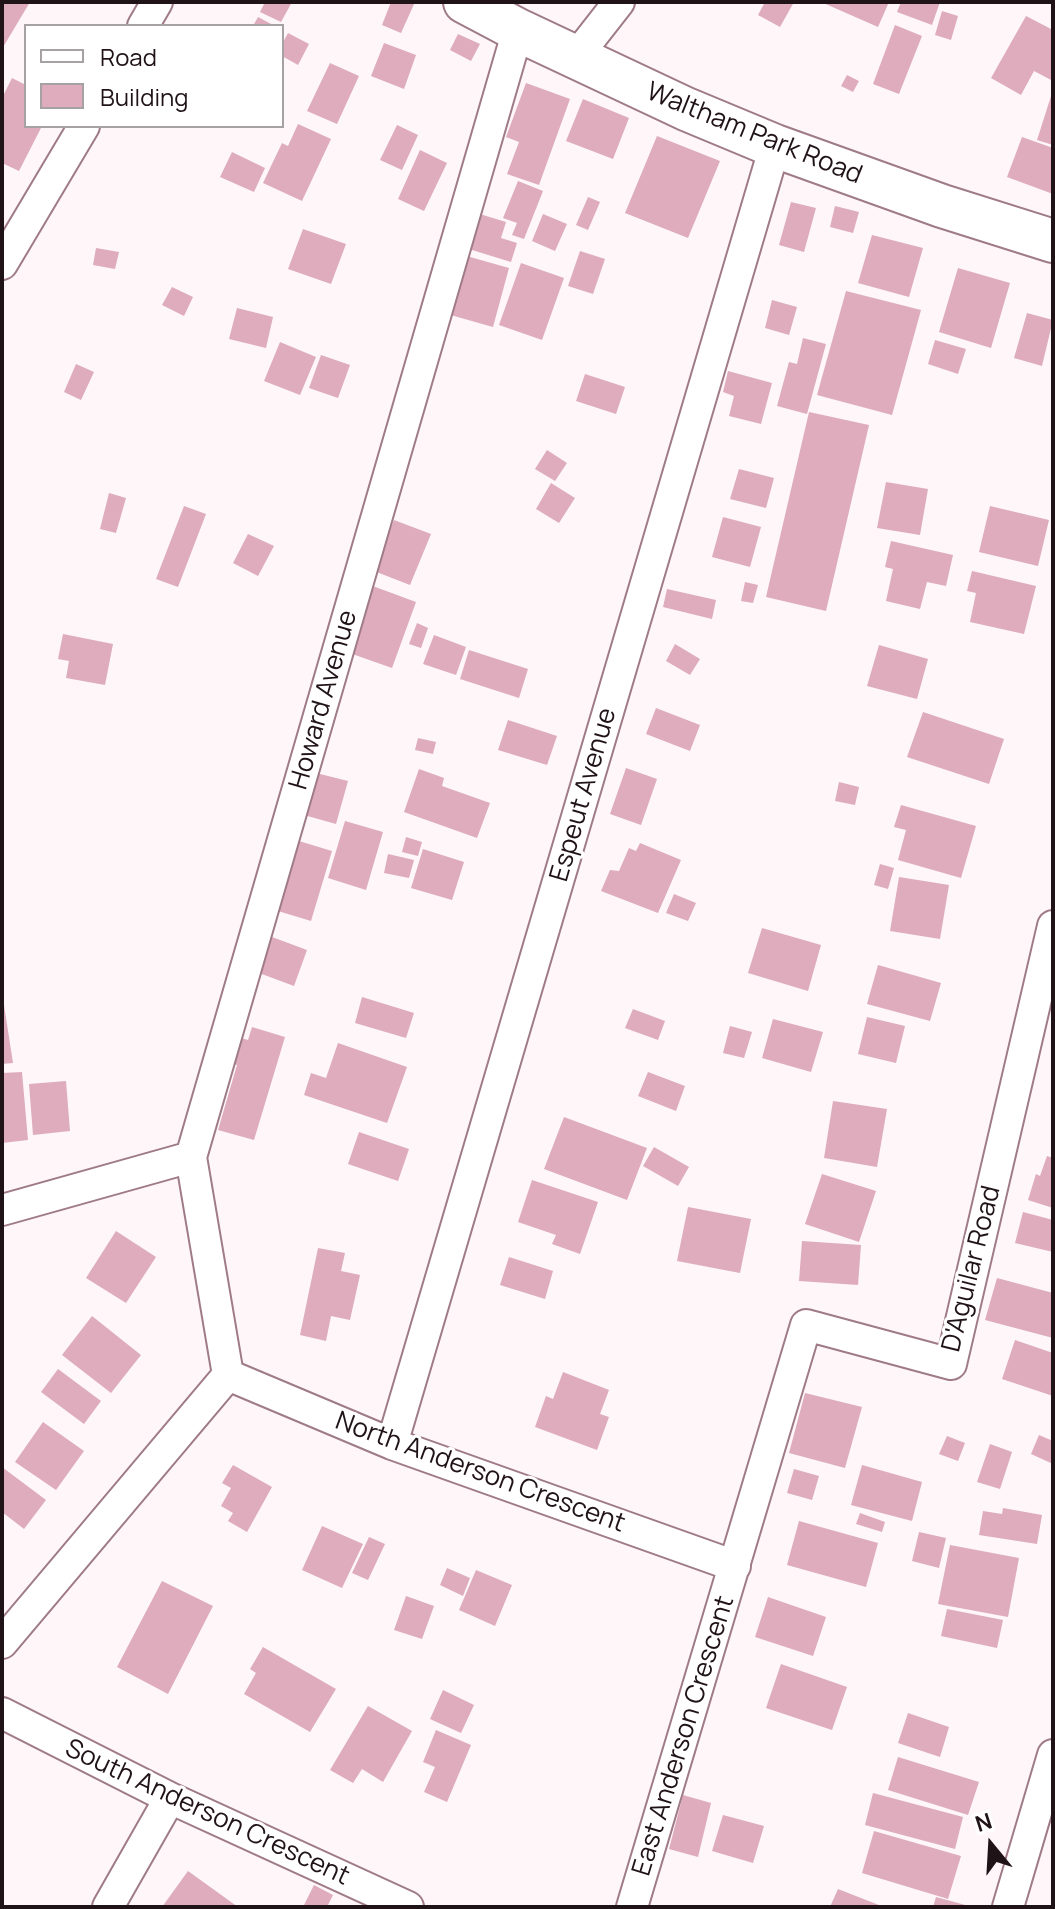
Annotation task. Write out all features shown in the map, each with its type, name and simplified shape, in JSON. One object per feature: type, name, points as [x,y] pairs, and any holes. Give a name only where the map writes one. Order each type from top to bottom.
[{"type":"main road","name":"Waltham Park Road","points":[[465,2],[686,109],[775,146],[942,206],[1053,241]]},
{"type":"street","points":[[144,24],[157,2]]},
{"type":"street","points":[[576,57],[619,2]]},
{"type":"street","name":"Howard Avenue","points":[[228,1375],[191,1157],[518,30]]},
{"type":"street","points":[[2,264],[83,128]]},
{"type":"street","name":"Espeut Avenue","points":[[392,1444],[775,146]]},
{"type":"street","name":"D'Aguilar Road","points":[[735,1566],[806,1325],[951,1364],[1053,926]]},
{"type":"street","points":[[2,1210],[191,1157]]},
{"type":"street","points":[[2,1643],[228,1375]]},
{"type":"street","name":"North Anderson Crescent","points":[[228,1375],[392,1444],[735,1566]]},
{"type":"street","name":"East Anderson Crescent","points":[[632,1907],[735,1566]]},
{"type":"street","name":"South Anderson Crescent","points":[[5,1715],[170,1798],[408,1907]]},
{"type":"street","points":[[1008,1907],[1053,1755]]},
{"type":"street","points":[[108,1907],[170,1798]]},
{"type":"building","points":[[2,2],[30,2],[2,49]]},
{"type":"building","points":[[265,2],[292,2],[281,22],[260,12]]},
{"type":"building","points":[[391,2],[415,2],[401,33],[382,25]]},
{"type":"building","points":[[765,2],[794,2],[780,27],[758,15]]},
{"type":"building","points":[[821,2],[889,2],[878,27]]},
{"type":"building","points":[[901,2],[940,2],[932,25],[897,12]]},
{"type":"building","points":[[942,11],[958,16],[951,40],[935,35]]},
{"type":"building","points":[[1026,16],[1053,30],[1053,81],[1034,71],[1021,95],[991,78]]},
{"type":"building","points":[[258,17],[271,24],[254,24]]},
{"type":"building","points":[[895,25],[922,36],[899,94],[873,84]]},
{"type":"building","points":[[288,33],[309,44],[298,65],[284,57],[284,40]]},
{"type":"building","points":[[458,34],[480,44],[471,61],[450,50]]},
{"type":"building","points":[[384,43],[416,55],[404,89],[371,76]]},
{"type":"building","points":[[330,63],[359,76],[337,124],[307,111]]},
{"type":"building","points":[[847,75],[859,81],[853,92],[841,86]]},
{"type":"building","points":[[12,78],[24,84],[24,128],[41,128],[19,171],[2,163],[2,98]]},
{"type":"building","points":[[526,83],[570,99],[539,185],[507,174],[519,142],[506,137]]},
{"type":"building","points":[[1053,93],[1053,145],[1037,140]]},
{"type":"building","points":[[583,99],[629,118],[613,159],[566,141]]},
{"type":"building","points":[[298,124],[331,139],[302,201],[263,183],[282,143],[288,146]]},
{"type":"building","points":[[397,125],[418,135],[402,170],[380,160]]},
{"type":"building","points":[[657,136],[720,161],[688,238],[625,213]]},
{"type":"building","points":[[1022,137],[1053,148],[1053,194],[1007,177]]},
{"type":"building","points":[[420,150],[447,163],[424,211],[398,199]]},
{"type":"building","points":[[232,152],[265,168],[254,192],[220,177]]},
{"type":"building","points":[[518,181],[543,191],[524,239],[512,235],[517,223],[503,218]]},
{"type":"building","points":[[588,197],[600,202],[588,230],[576,225]]},
{"type":"building","points":[[791,202],[816,208],[804,252],[779,245]]},
{"type":"building","points":[[835,206],[859,212],[853,233],[830,227]]},
{"type":"building","points":[[470,211],[506,222],[501,238],[517,243],[511,262],[459,246]]},
{"type":"building","points":[[543,214],[567,224],[555,251],[532,241]]},
{"type":"building","points":[[303,229],[346,244],[331,284],[288,269]]},
{"type":"building","points":[[872,235],[923,248],[909,297],[858,283]]},
{"type":"building","points":[[96,248],[119,252],[115,269],[93,265]]},
{"type":"building","points":[[580,251],[605,259],[593,294],[568,286]]},
{"type":"building","points":[[463,255],[509,268],[493,327],[447,314]]},
{"type":"building","points":[[521,263],[564,278],[542,340],[499,325]]},
{"type":"building","points":[[958,268],[1010,283],[991,348],[939,332]]},
{"type":"building","points":[[172,287],[193,297],[184,316],[162,305]]},
{"type":"building","points":[[846,291],[921,310],[892,415],[817,395]]},
{"type":"building","points":[[772,300],[797,307],[789,335],[765,328]]},
{"type":"building","points":[[237,308],[273,317],[266,348],[229,339]]},
{"type":"building","points":[[1027,313],[1053,320],[1042,366],[1014,358]]},
{"type":"building","points":[[803,338],[826,344],[807,414],[777,406],[789,362],[797,364]]},
{"type":"building","points":[[935,340],[966,349],[958,374],[928,364]]},
{"type":"building","points":[[280,342],[316,357],[300,395],[264,381]]},
{"type":"building","points":[[321,355],[350,365],[338,398],[309,388]]},
{"type":"building","points":[[76,364],[94,372],[81,400],[64,392]]},
{"type":"building","points":[[728,371],[772,383],[761,424],[729,416],[734,396],[723,392]]},
{"type":"building","points":[[585,374],[625,387],[616,414],[576,401]]},
{"type":"building","points":[[809,412],[869,425],[826,611],[766,597]]},
{"type":"building","points":[[547,450],[567,463],[555,481],[535,469]]},
{"type":"building","points":[[739,469],[774,478],[766,508],[730,499]]},
{"type":"building","points":[[886,482],[928,489],[920,535],[877,528]]},
{"type":"building","points":[[551,483],[575,498],[559,523],[536,509]]},
{"type":"building","points":[[109,493],[126,498],[116,533],[100,529]]},
{"type":"building","points":[[184,506],[206,514],[178,587],[156,579]]},
{"type":"building","points":[[990,506],[1049,520],[1038,566],[979,552]]},
{"type":"building","points":[[723,517],[761,527],[750,567],[712,557]]},
{"type":"building","points":[[394,520],[431,534],[410,585],[374,571]]},
{"type":"building","points":[[248,534],[274,546],[258,576],[233,563]]},
{"type":"building","points":[[891,541],[953,555],[946,586],[927,582],[920,609],[886,601],[893,569],[885,567]]},
{"type":"building","points":[[972,571],[1036,586],[1024,634],[970,622],[976,593],[967,591]]},
{"type":"building","points":[[745,582],[758,585],[753,603],[741,601]]},
{"type":"building","points":[[370,585],[416,602],[392,668],[338,649]]},
{"type":"building","points":[[667,589],[716,600],[712,619],[663,607]]},
{"type":"building","points":[[417,623],[428,628],[421,648],[409,644]]},
{"type":"building","points":[[63,634],[113,644],[105,685],[66,678],[69,661],[58,659]]},
{"type":"building","points":[[434,635],[466,647],[456,675],[423,664]]},
{"type":"building","points":[[675,644],[700,659],[690,675],[666,661]]},
{"type":"building","points":[[879,645],[928,659],[917,699],[867,686]]},
{"type":"building","points":[[469,650],[528,669],[519,698],[460,679]]},
{"type":"building","points":[[656,708],[700,725],[690,751],[646,734]]},
{"type":"building","points":[[923,712],[1004,739],[989,784],[907,757]]},
{"type":"building","points":[[508,720],[557,736],[547,765],[498,750]]},
{"type":"building","points":[[418,738],[436,742],[433,754],[415,750]]},
{"type":"building","points":[[626,768],[657,779],[641,825],[610,814]]},
{"type":"building","points":[[419,769],[444,778],[442,786],[490,803],[477,838],[404,812]]},
{"type":"building","points":[[316,773],[348,781],[336,824],[304,815]]},
{"type":"building","points":[[839,782],[859,787],[855,805],[835,801]]},
{"type":"building","points":[[901,805],[976,826],[961,878],[898,860],[906,830],[894,827]]},
{"type":"building","points":[[345,821],[383,832],[366,890],[328,878]]},
{"type":"building","points":[[406,837],[422,842],[418,856],[402,852]]},
{"type":"building","points":[[289,838],[332,851],[311,921],[268,908]]},
{"type":"building","points":[[640,843],[681,860],[658,913],[601,891],[610,870],[619,871],[629,848],[636,851]]},
{"type":"building","points":[[423,849],[464,862],[452,900],[411,888]]},
{"type":"building","points":[[388,854],[414,860],[409,878],[384,873]]},
{"type":"building","points":[[880,864],[894,868],[888,889],[874,885]]},
{"type":"building","points":[[899,877],[949,885],[940,939],[890,931]]},
{"type":"building","points":[[674,894],[696,903],[688,921],[666,913]]},
{"type":"building","points":[[762,928],[821,945],[808,991],[748,973]]},
{"type":"building","points":[[264,934],[307,950],[294,986],[251,970]]},
{"type":"building","points":[[878,965],[941,983],[930,1021],[867,1004]]},
{"type":"building","points":[[2,992],[13,1063],[2,1064]]},
{"type":"building","points":[[362,997],[414,1013],[406,1038],[355,1023]]},
{"type":"building","points":[[633,1009],[665,1021],[658,1040],[625,1028]]},
{"type":"building","points":[[867,1017],[905,1026],[896,1063],[858,1054]]},
{"type":"building","points":[[773,1019],[823,1032],[811,1072],[762,1058]]},
{"type":"building","points":[[730,1026],[752,1032],[744,1058],[723,1053]]},
{"type":"building","points":[[252,1027],[285,1037],[254,1140],[218,1130],[237,1065],[224,1061],[232,1035],[248,1040]]},
{"type":"building","points":[[338,1043],[407,1067],[387,1123],[304,1095],[311,1073],[326,1078]]},
{"type":"building","points":[[22,1072],[28,1140],[2,1143],[2,1073]]},
{"type":"building","points":[[648,1072],[685,1086],[676,1111],[638,1096]]},
{"type":"building","points":[[66,1081],[70,1131],[33,1135],[29,1084]]},
{"type":"building","points":[[833,1101],[887,1109],[877,1167],[824,1158]]},
{"type":"building","points":[[564,1117],[647,1148],[627,1200],[544,1169]]},
{"type":"building","points":[[359,1132],[409,1149],[398,1181],[348,1164]]},
{"type":"building","points":[[654,1147],[689,1167],[678,1186],[643,1166]]},
{"type":"building","points":[[1047,1156],[1053,1158],[1053,1208],[1028,1200],[1036,1174],[1040,1176]]},
{"type":"building","points":[[822,1174],[876,1191],[859,1242],[805,1224]]},
{"type":"building","points":[[532,1180],[598,1202],[580,1254],[552,1244],[556,1235],[518,1222]]},
{"type":"building","points":[[688,1207],[751,1219],[740,1273],[677,1261]]},
{"type":"building","points":[[1023,1212],[1053,1220],[1053,1252],[1015,1243]]},
{"type":"building","points":[[116,1231],[156,1257],[126,1303],[86,1278]]},
{"type":"building","points":[[802,1241],[861,1245],[858,1285],[799,1281]]},
{"type":"building","points":[[318,1248],[345,1253],[341,1271],[360,1275],[350,1320],[331,1316],[326,1341],[300,1335]]},
{"type":"building","points":[[509,1257],[553,1271],[545,1299],[500,1285]]},
{"type":"building","points":[[997,1278],[1053,1293],[1053,1338],[985,1320]]},
{"type":"building","points":[[92,1316],[141,1355],[111,1393],[62,1355]]},
{"type":"building","points":[[1015,1340],[1053,1353],[1053,1396],[1002,1379]]},
{"type":"building","points":[[58,1369],[101,1401],[84,1424],[41,1392]]},
{"type":"building","points":[[563,1372],[609,1390],[600,1414],[609,1417],[597,1450],[535,1427],[546,1396],[553,1399]]},
{"type":"building","points":[[805,1393],[862,1407],[845,1468],[789,1453]]},
{"type":"building","points":[[43,1422],[84,1451],[56,1490],[15,1462]]},
{"type":"building","points":[[1039,1435],[1053,1441],[1053,1464],[1031,1454]]},
{"type":"building","points":[[947,1436],[965,1443],[958,1461],[939,1454]]},
{"type":"building","points":[[990,1444],[1012,1452],[1000,1489],[977,1482]]},
{"type":"building","points":[[233,1465],[272,1487],[247,1532],[228,1521],[233,1513],[221,1506],[231,1488],[222,1483]]},
{"type":"building","points":[[862,1465],[922,1482],[912,1521],[851,1505]]},
{"type":"building","points":[[2,1467],[46,1500],[24,1529],[2,1512]]},
{"type":"building","points":[[794,1469],[819,1476],[812,1500],[787,1493]]},
{"type":"building","points":[[1003,1508],[1042,1515],[1037,1544],[979,1535],[983,1511],[1002,1514]]},
{"type":"building","points":[[860,1513],[885,1522],[882,1532],[856,1524]]},
{"type":"building","points":[[799,1521],[878,1543],[866,1587],[787,1565]]},
{"type":"building","points":[[322,1526],[363,1544],[342,1588],[302,1570]]},
{"type":"building","points":[[919,1532],[946,1538],[939,1568],[912,1561]]},
{"type":"building","points":[[369,1537],[385,1544],[368,1580],[352,1573]]},
{"type":"building","points":[[950,1545],[1019,1558],[1008,1617],[938,1604]]},
{"type":"building","points":[[447,1568],[470,1578],[463,1596],[440,1585]]},
{"type":"building","points":[[476,1570],[512,1585],[495,1626],[459,1610]]},
{"type":"building","points":[[162,1581],[213,1606],[168,1694],[117,1667]]},
{"type":"building","points":[[406,1596],[434,1606],[422,1639],[394,1630]]},
{"type":"building","points":[[768,1597],[826,1617],[813,1656],[755,1637]]},
{"type":"building","points":[[947,1609],[1003,1620],[997,1648],[941,1636]]},
{"type":"building","points":[[263,1647],[336,1689],[310,1732],[244,1694],[256,1673],[250,1669]]},
{"type":"building","points":[[781,1664],[847,1687],[832,1730],[766,1708]]},
{"type":"building","points":[[443,1690],[474,1705],[461,1733],[430,1719]]},
{"type":"building","points":[[368,1706],[412,1731],[383,1782],[362,1769],[353,1783],[330,1770]]},
{"type":"building","points":[[908,1713],[949,1727],[940,1757],[898,1743]]},
{"type":"building","points":[[436,1730],[471,1745],[447,1802],[424,1792],[435,1767],[423,1762]]},
{"type":"building","points":[[898,1757],[979,1782],[968,1815],[888,1790]]},
{"type":"building","points":[[873,1793],[963,1817],[955,1849],[865,1825]]},
{"type":"building","points":[[683,1795],[711,1803],[698,1857],[669,1849]]},
{"type":"building","points":[[723,1815],[764,1826],[753,1863],[712,1851]]},
{"type":"building","points":[[874,1831],[961,1856],[948,1899],[862,1873]]},
{"type":"building","points":[[188,1871],[238,1907],[162,1907]]},
{"type":"building","points":[[314,1885],[333,1895],[327,1907],[303,1907]]},
{"type":"building","points":[[838,1889],[884,1907],[830,1907]]},
{"type":"building","points":[[936,1897],[969,1906],[969,1907],[933,1907]]}]
